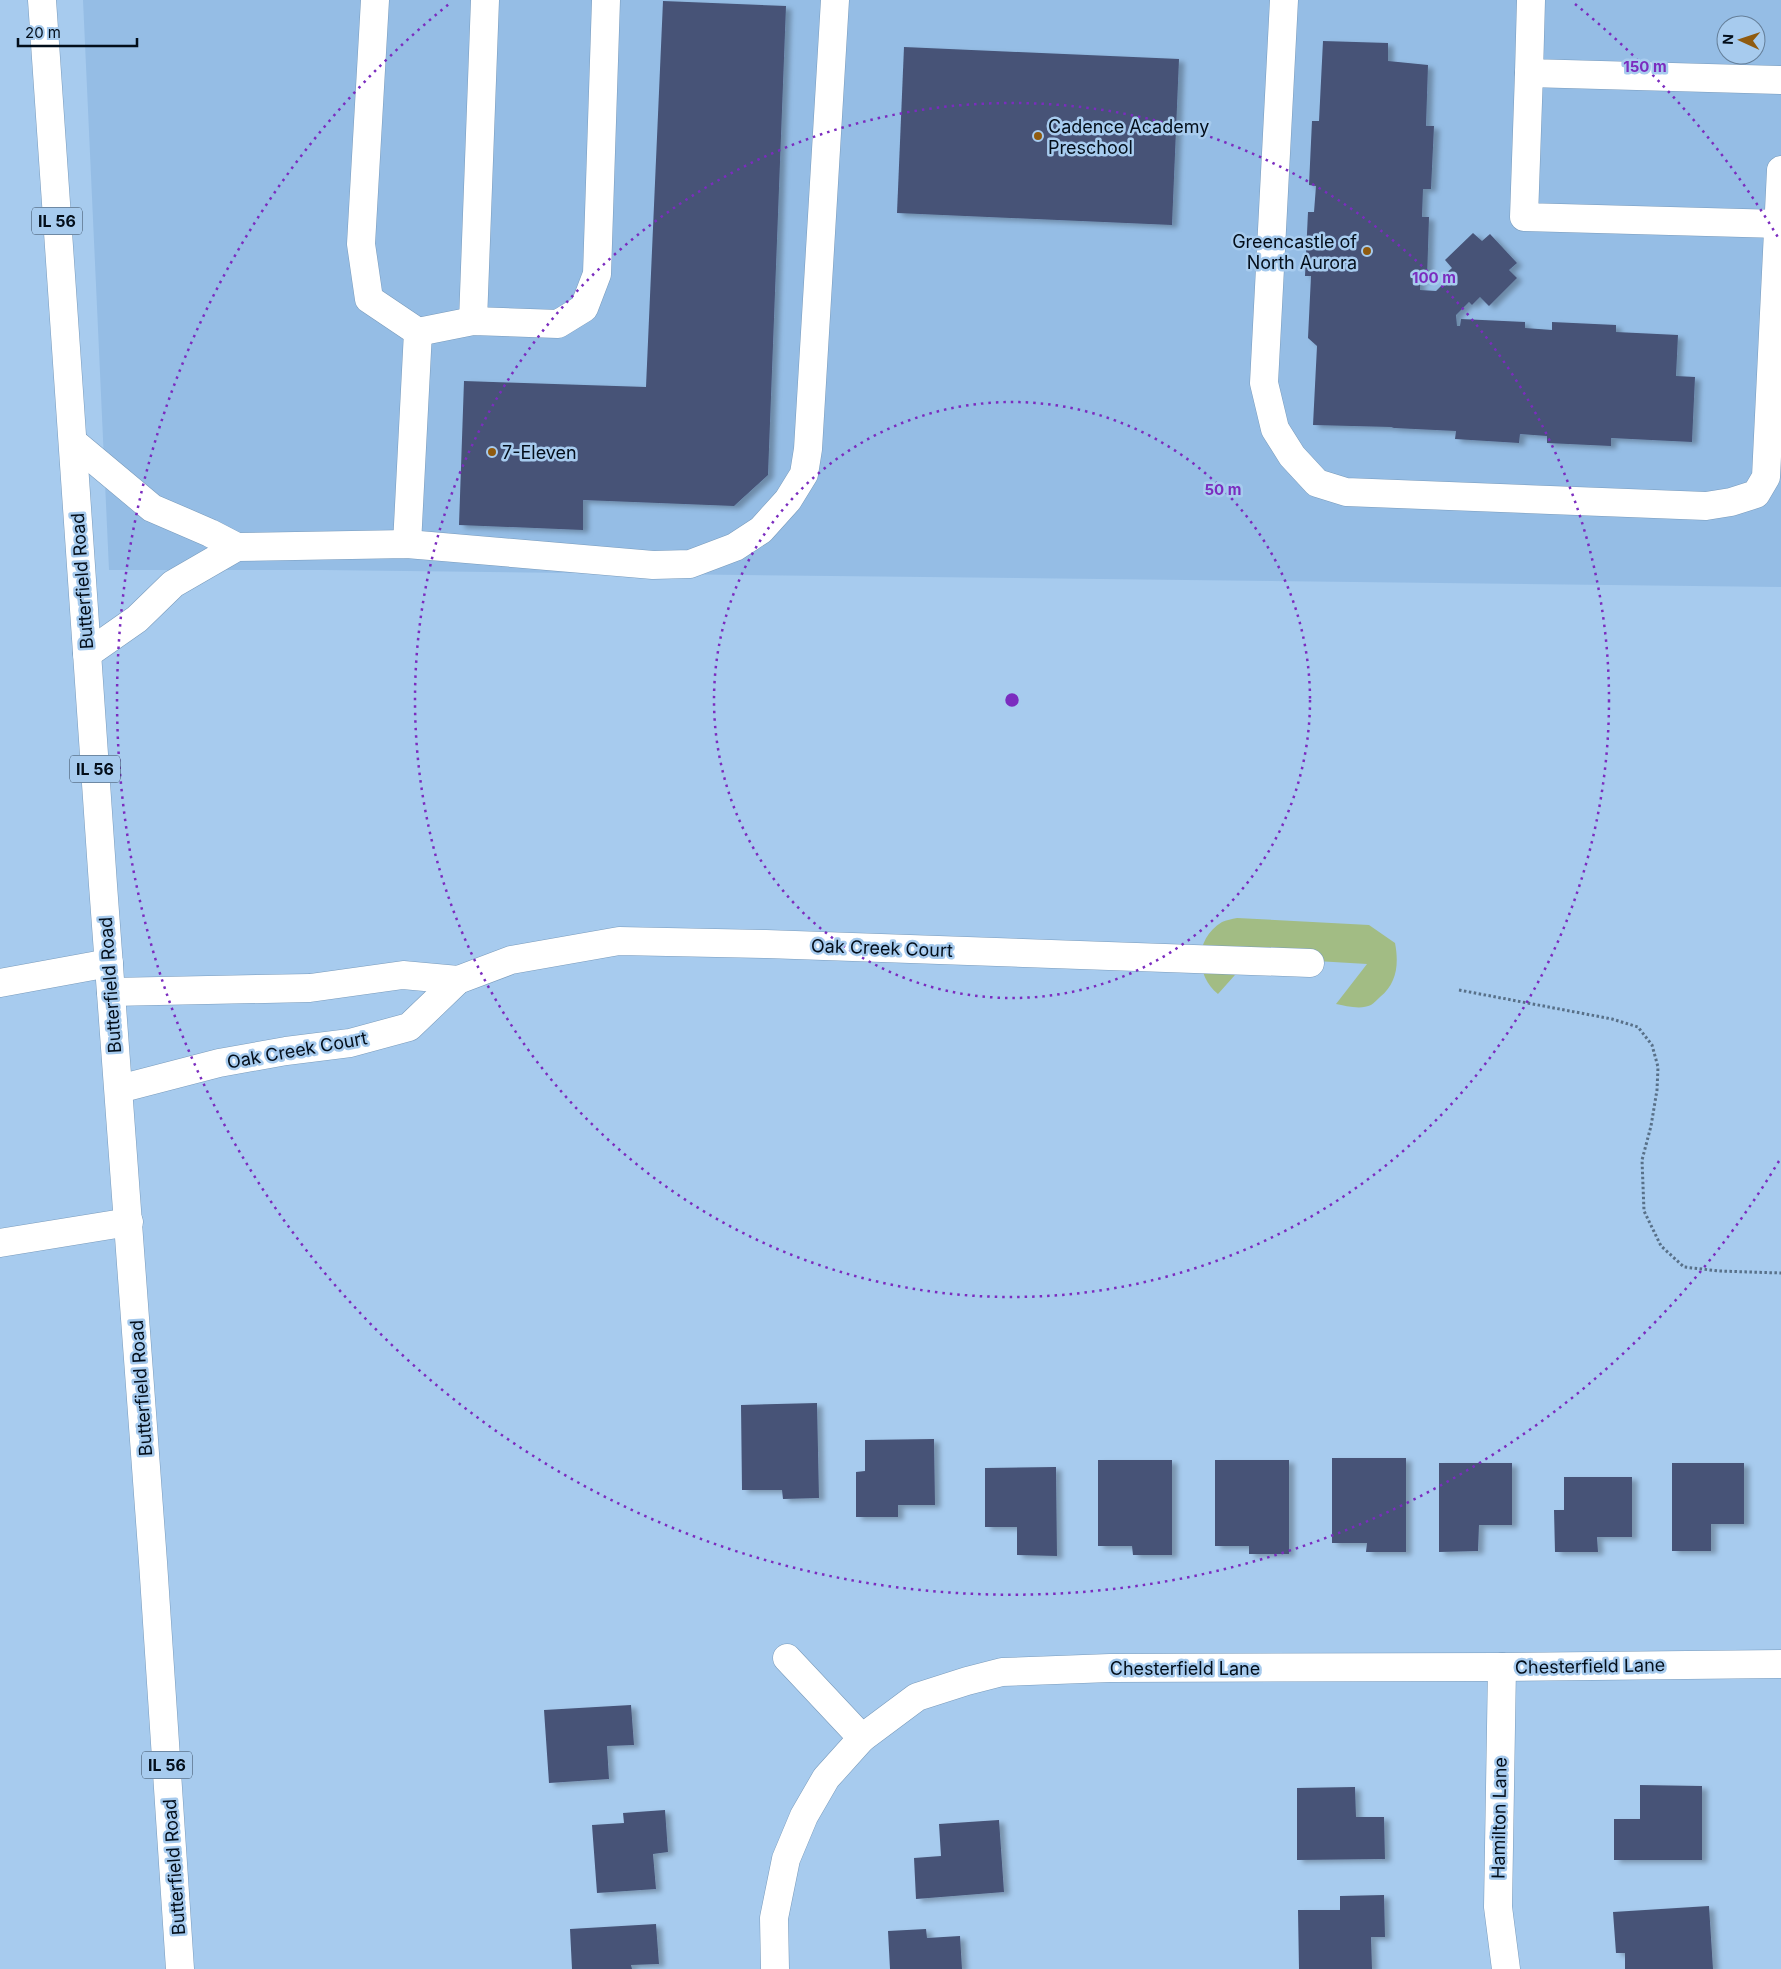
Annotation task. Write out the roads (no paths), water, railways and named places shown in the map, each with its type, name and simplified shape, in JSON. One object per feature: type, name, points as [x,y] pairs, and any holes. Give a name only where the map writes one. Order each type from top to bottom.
[{"type":"street","name":"Butterfield Road","points":[[42,0],[180,1969]]},
{"type":"street","points":[[375,0],[361,244],[369,299],[418,332],[473,321],[558,324],[584,308],[596,274],[606,0]]},
{"type":"street","points":[[473,321],[485,0]]},
{"type":"street","points":[[73,442],[152,508],[210,533],[236,547],[407,544],[653,565],[690,564],[736,547],[761,530],[788,500],[804,474],[808,449],[835,0]]},
{"type":"street","points":[[1284,0],[1264,383],[1274,429],[1292,456],[1318,482],[1346,492],[1706,506],[1730,502],[1756,494],[1766,477],[1781,170]]},
{"type":"street","points":[[1531,0],[1524,217],[1779,224]]},
{"type":"street","points":[[1529,73],[1781,80]]},
{"type":"street","points":[[407,544],[418,332]]},
{"type":"street","points":[[87,654],[136,619],[173,584],[236,547]]},
{"type":"street","name":"Oak Creek Court","points":[[118,1089],[219,1063],[286,1050],[350,1043],[409,1027],[458,980],[512,960],[619,941],[766,944],[1310,963]]},
{"type":"street","points":[[0,983],[108,963]]},
{"type":"street","name":"Oak Creek Court","points":[[111,992],[310,988],[402,975],[458,980]]},
{"type":"street","points":[[0,1243],[129,1222]]},
{"type":"street","points":[[787,1658],[862,1738]]},
{"type":"street","name":"Chesterfield Lane","points":[[775,1969],[774,1918],[786,1859],[804,1816],[826,1778],[862,1738],[917,1697],[1002,1672],[1110,1668],[1781,1664]]},
{"type":"street","name":"Hamilton Lane","points":[[1502,1667],[1498,1907],[1506,1969]]},
{"type":"place","name":"Cadence Academy Preschool","points":[[1038,136]]},
{"type":"place","name":"Greencastle of North Aurora","points":[[1367,251]]},
{"type":"place","name":"7-Eleven","points":[[492,452]]}]
